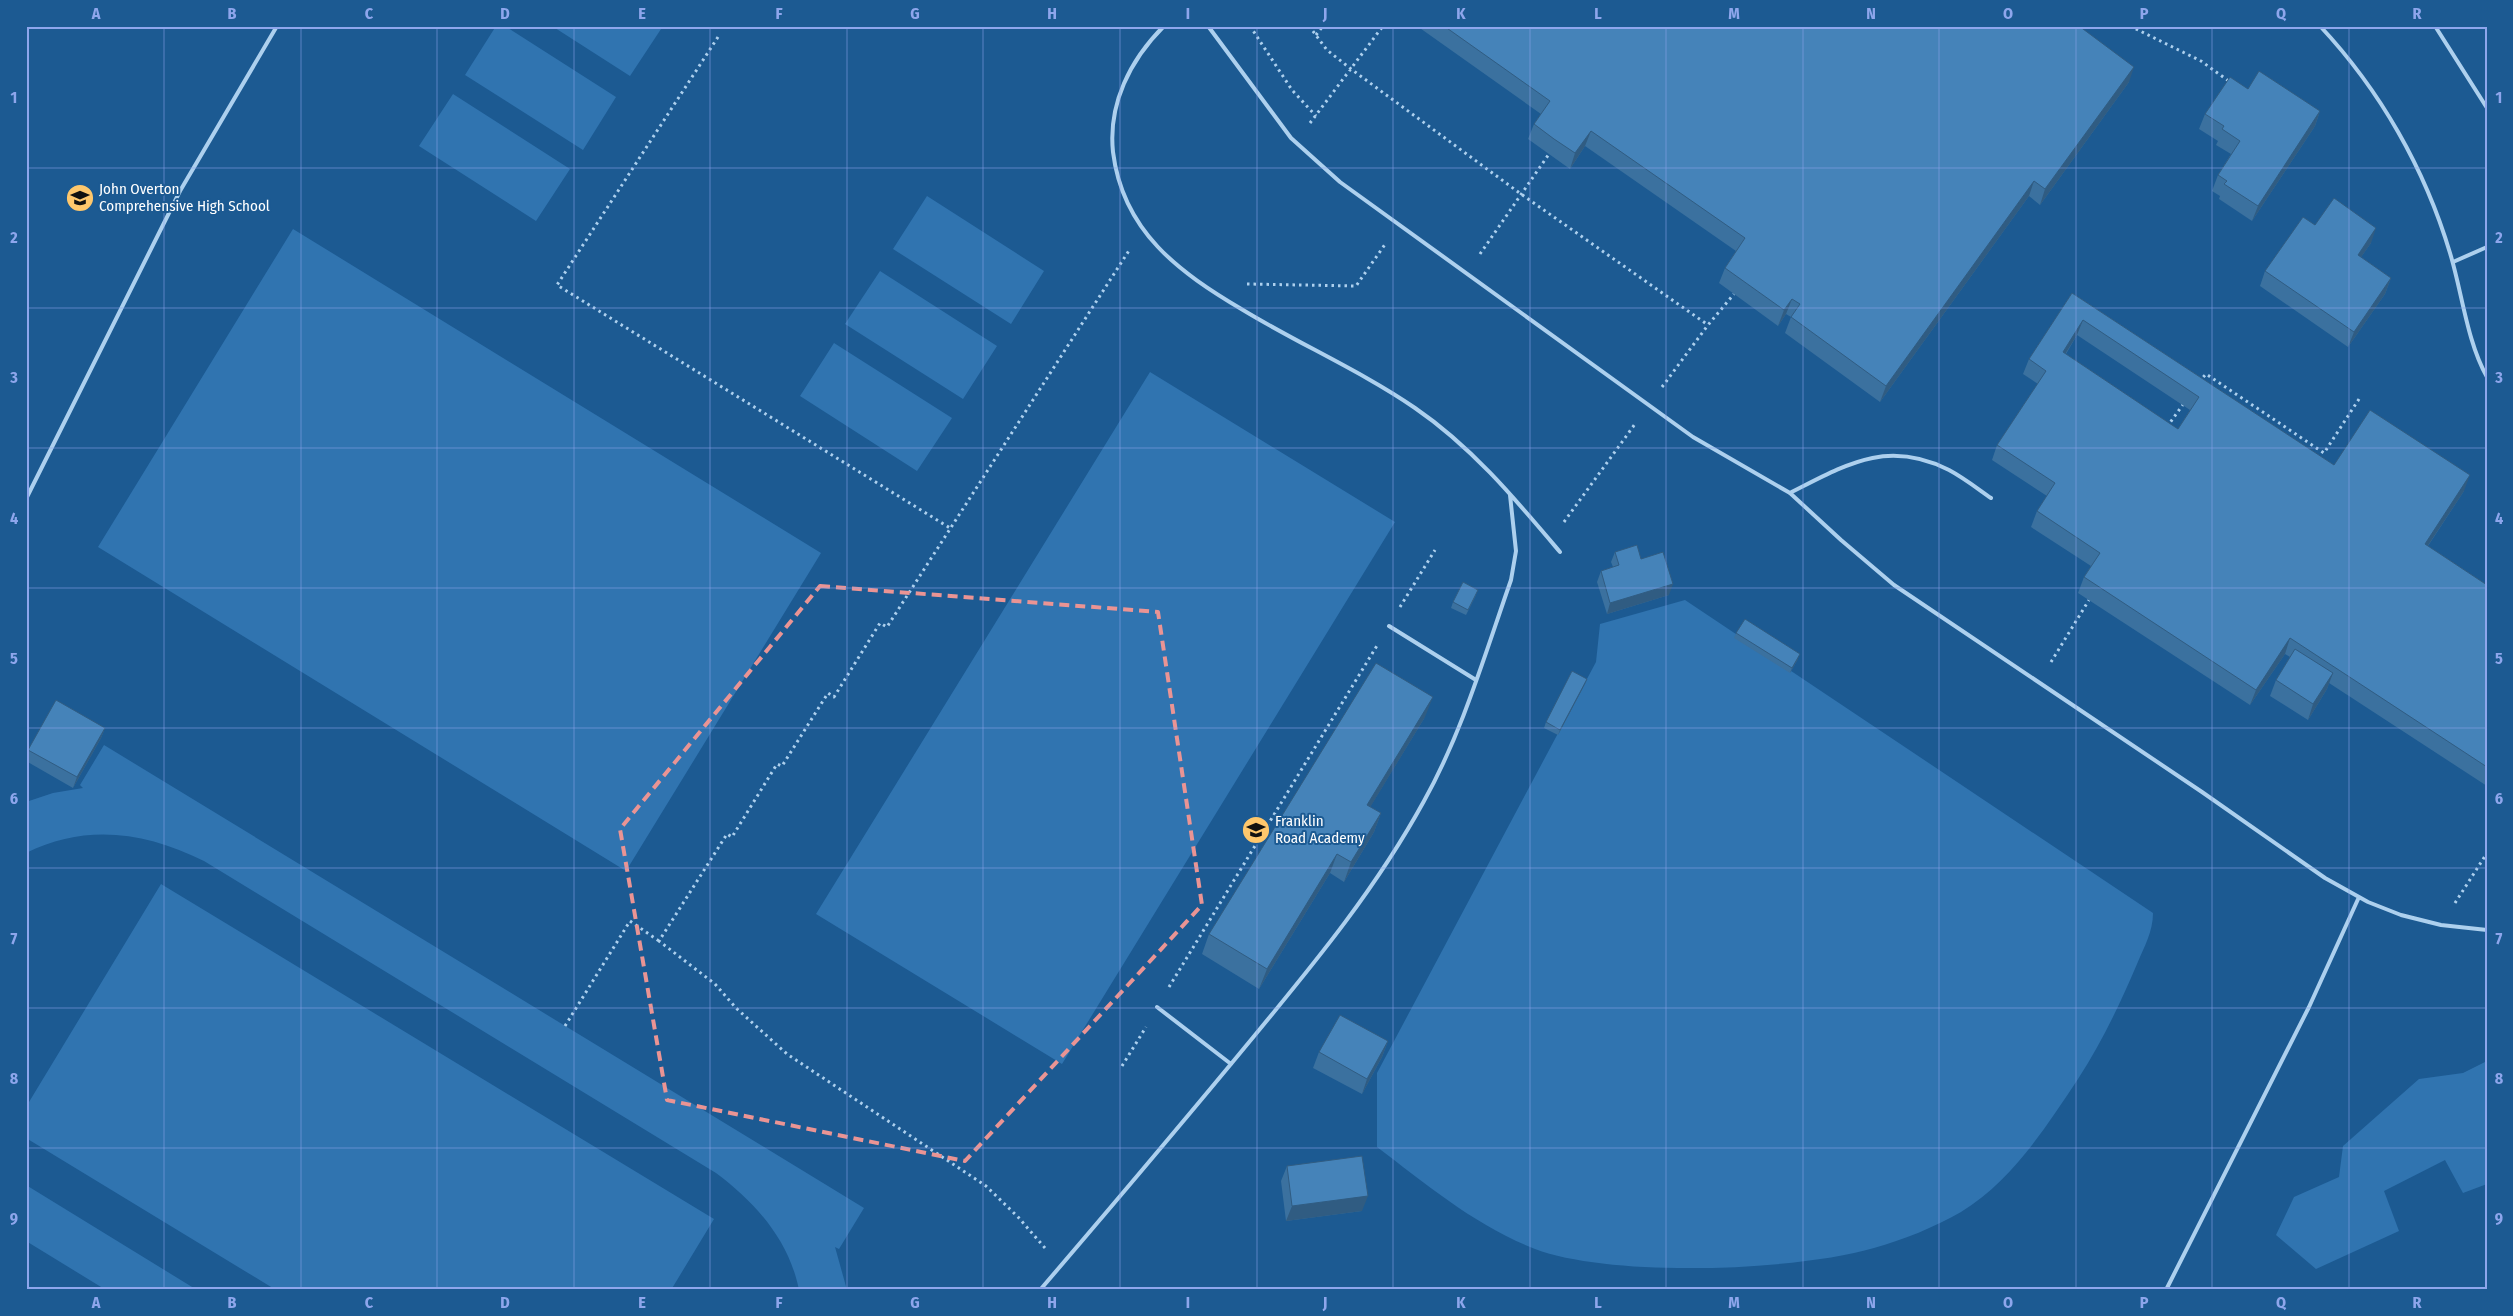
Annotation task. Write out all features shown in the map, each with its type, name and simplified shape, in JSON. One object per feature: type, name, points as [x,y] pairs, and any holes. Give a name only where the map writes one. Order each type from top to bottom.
[{"type":"lane","points":[[26,499],[180,191],[277,26]]},
{"type":"lane","points":[[1164,26],[1142,52],[1131,69],[1117,99],[1111,127],[1117,173],[1129,206],[1143,230],[1180,269],[1228,302],[1413,406],[1464,446],[1560,552]]},
{"type":"lane","points":[[1208,26],[1273,117],[1296,143],[1340,182],[1693,437],[1790,493],[1894,585],[2325,878],[2359,897],[2401,914],[2449,926],[2487,930]]},
{"type":"lane","points":[[2320,26],[2358,71],[2399,134],[2432,199],[2453,262],[2476,348],[2487,377]]},
{"type":"lane","points":[[2436,26],[2487,108]]},
{"type":"lane","points":[[2453,262],[2487,247]]},
{"type":"lane","points":[[1790,493],[1837,469],[1888,454],[1912,457],[1950,470],[1991,498]]},
{"type":"lane","points":[[1040,1290],[1231,1064],[1349,919],[1397,849],[1425,800],[1445,758],[1476,680],[1514,568],[1516,552],[1510,495]]},
{"type":"lane","points":[[1389,626],[1476,680]]},
{"type":"lane","points":[[2166,1290],[2309,1007],[2359,897]]},
{"type":"lane","points":[[1158,1007],[1231,1064]]},
{"type":"path","points":[[1250,26],[1292,90],[1316,116]]},
{"type":"path","points":[[1309,26],[1327,50],[1351,69],[1521,194],[1708,325]]},
{"type":"path","points":[[1316,36],[1322,26]]},
{"type":"path","points":[[1296,143],[1384,26]]},
{"type":"path","points":[[2130,26],[2201,61],[2232,84]]},
{"type":"path","points":[[718,37],[557,285],[950,528]]},
{"type":"path","points":[[1467,273],[1549,154]]},
{"type":"path","points":[[1228,302],[1242,284],[1356,286],[1399,224]]},
{"type":"path","points":[[659,941],[727,834],[732,837],[777,764],[782,766],[828,693],[834,697],[880,623],[887,627],[1143,230]]},
{"type":"path","points":[[2194,389],[2206,374],[2324,452],[2359,399]]},
{"type":"path","points":[[2166,428],[2189,397]]},
{"type":"path","points":[[1122,1066],[1435,550]]},
{"type":"path","points":[[2038,682],[2090,600]]},
{"type":"path","points":[[2449,926],[2454,904],[2487,853]]},
{"type":"path","points":[[566,1026],[630,921],[716,984],[736,1008],[787,1054],[986,1186],[1018,1217],[1060,1266]]},
{"type":"highlighted area","points":[[820,586],[1158,612],[1202,905],[965,1161],[667,1100],[620,829]]},
{"type":"shaded area","points":[[496,26],[505,26],[616,97],[583,150],[465,75]]},
{"type":"shaded area","points":[[552,26],[663,26],[630,76]]},
{"type":"shaded area","points":[[453,94],[570,169],[536,221],[419,146]]},
{"type":"shaded area","points":[[927,196],[1044,271],[1011,324],[893,249]]},
{"type":"shaded area","points":[[293,229],[821,553],[626,871],[98,547]]},
{"type":"shaded area","points":[[880,271],[997,346],[963,399],[845,324]]},
{"type":"shaded area","points":[[834,343],[952,418],[917,471],[800,396]]},
{"type":"shaded area","points":[[1150,372],[1395,522],[1062,1064],[816,914]]},
{"type":"shaded area","points":[[1685,600],[2153,913],[2150,933],[2103,1037],[2078,1079],[2027,1152],[1996,1185],[1961,1212],[1930,1228],[1885,1245],[1840,1256],[1799,1262],[1704,1268],[1609,1264],[1568,1258],[1535,1249],[1492,1229],[1433,1190],[1377,1147],[1377,1073],[1596,662],[1600,624]]},
{"type":"shaded area","points":[[104,745],[864,1208],[839,1249],[835,1247],[847,1290],[799,1290],[787,1255],[769,1224],[744,1197],[716,1173],[204,861],[160,843],[116,835],[93,835],[71,838],[48,844],[26,853],[26,802],[53,793],[83,788],[80,785]]},
{"type":"shaded area","points":[[161,884],[714,1219],[671,1290],[276,1290],[26,1138],[26,1107]]},
{"type":"shaded area","points":[[2487,1061],[2487,1184],[2463,1193],[2445,1160],[2384,1191],[2399,1231],[2316,1269],[2276,1235],[2294,1197],[2339,1177],[2343,1146],[2419,1079],[2463,1073]]},
{"type":"shaded area","points":[[26,1185],[197,1290],[106,1290],[26,1241]]},
{"type":"building","points":[[1444,26],[2079,26],[2134,67],[2045,189],[2034,181],[1886,386],[1791,317],[1800,304],[1792,299],[1784,310],[1725,268],[1745,238],[1591,131],[1575,153],[1554,139],[1534,124],[1550,101]]},
{"type":"building","points":[[2259,71],[2320,111],[2258,206],[2224,184],[2227,181],[2218,175],[2240,141],[2222,129],[2224,126],[2205,114],[2230,77],[2248,89]]},
{"type":"building","points":[[2334,198],[2376,228],[2358,255],[2391,278],[2354,332],[2265,271],[2303,217],[2315,225]]},
{"type":"building","points":[[2072,293],[2334,465],[2370,410],[2470,475],[2425,544],[2487,585],[2487,767],[2290,638],[2256,690],[2084,577],[2100,553],[2037,511],[2055,483],[1997,445],[2046,371],[2029,359]],"holes":[[[2083,320],[2199,397],[2178,429],[2063,352]]]},
{"type":"building","points":[[1637,545],[1641,559],[1663,552],[1673,584],[1610,603],[1601,571],[1619,565],[1615,552]]},
{"type":"building","points":[[1463,582],[1478,590],[1468,610],[1453,602]]},
{"type":"building","points":[[1745,619],[1800,654],[1792,668],[1736,633]]},
{"type":"building","points":[[2295,649],[2333,673],[2313,704],[2276,680]]},
{"type":"building","points":[[1376,663],[1433,697],[1367,805],[1381,813],[1351,862],[1337,854],[1267,969],[1209,934]]},
{"type":"building","points":[[1572,671],[1587,679],[1560,730],[1546,722]]},
{"type":"building","points":[[56,700],[105,728],[77,777],[28,750]]},
{"type":"building","points":[[1340,1015],[1388,1041],[1367,1079],[1319,1052]]},
{"type":"building","points":[[1362,1156],[1368,1196],[1292,1206],[1287,1166]]},
{"type":"place","name":"John Overton Comprehensive High School","points":[[80,198]]},
{"type":"place","name":"Franklin Road Academy","points":[[1256,830]]}]
